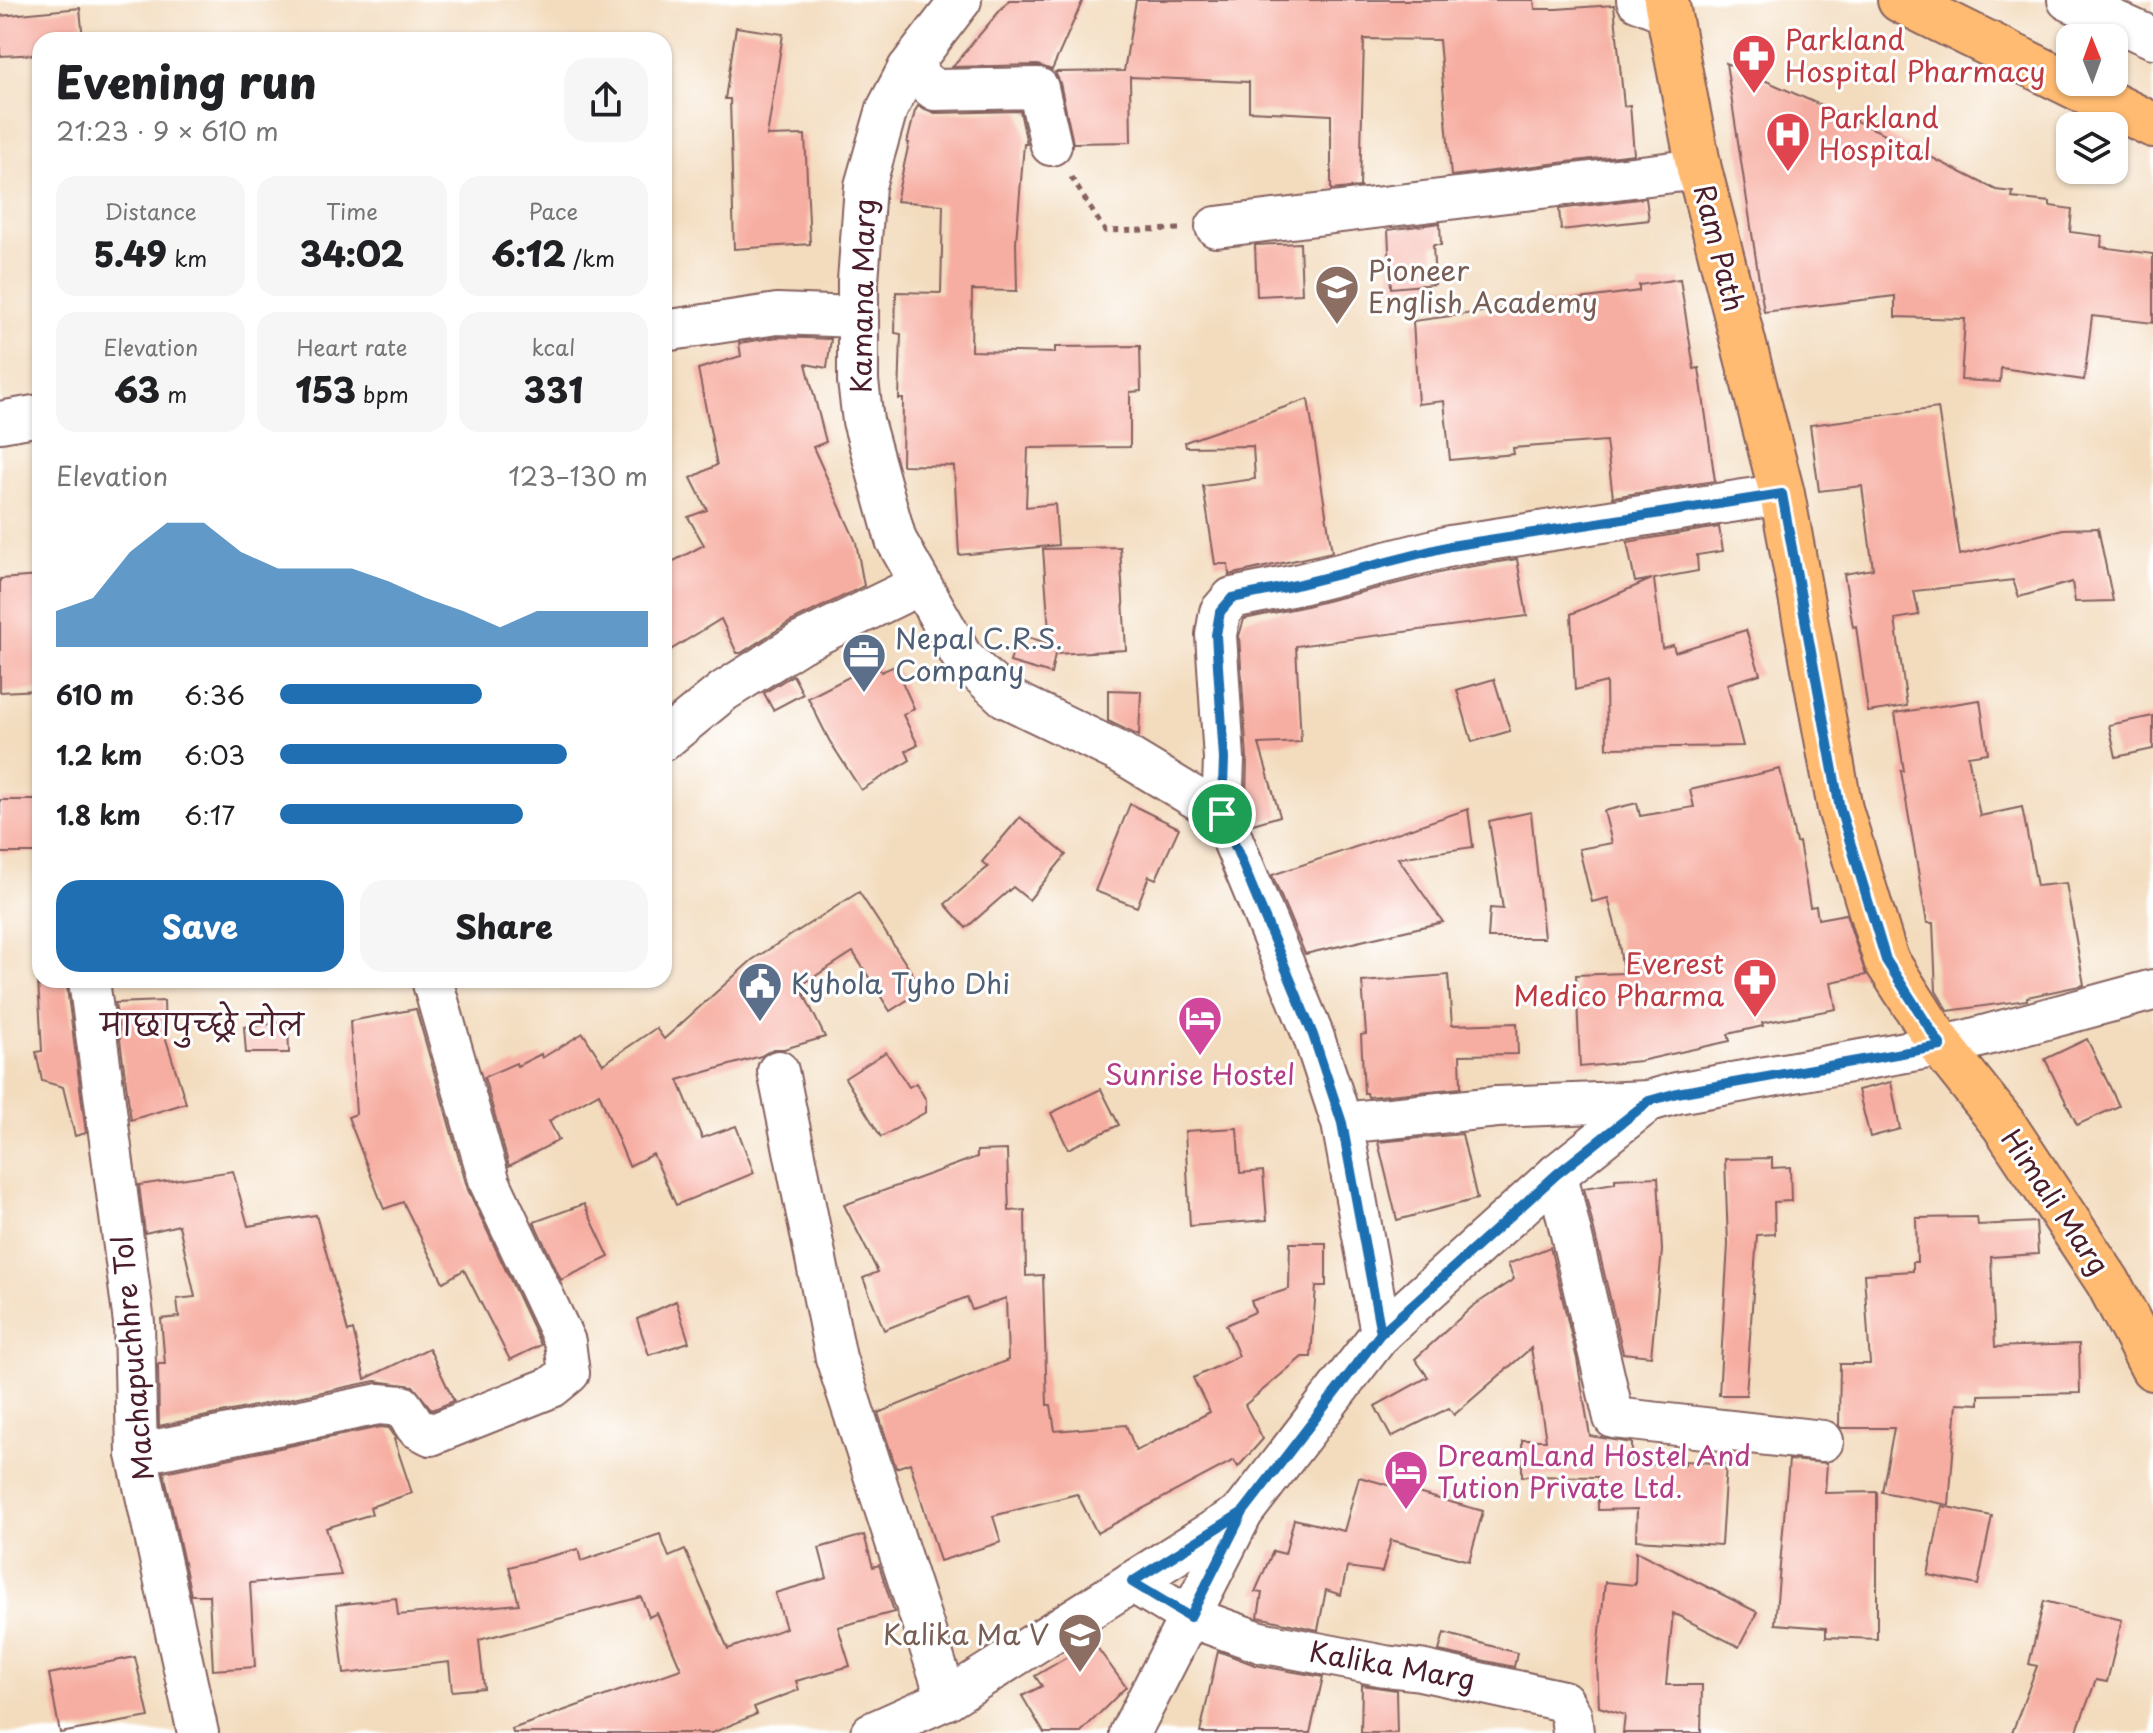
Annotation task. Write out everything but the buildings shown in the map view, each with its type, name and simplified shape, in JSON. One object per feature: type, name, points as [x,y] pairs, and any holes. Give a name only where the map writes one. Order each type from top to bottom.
[{"type":"main road","points":[[1900,0],[2153,125]]},
{"type":"main road","name":"Ram Path","points":[[1657,5],[1782,494],[1840,809],[1886,960],[1941,1046]]},
{"type":"main road","name":"Himali Marg","points":[[1941,1046],[2004,1125],[2100,1268],[2153,1368]]},
{"type":"street","name":"Kamana Marg","points":[[961,0],[908,69],[887,109],[865,186],[860,241],[858,381],[863,421],[896,540],[962,657],[1005,697],[1121,753],[1222,814]]},
{"type":"street","points":[[2068,0],[2153,38]]},
{"type":"street","points":[[908,69],[935,90],[1038,88],[1051,145]]},
{"type":"street","points":[[1216,227],[1699,169]]},
{"type":"street","points":[[672,330],[777,314],[858,317]]},
{"type":"street","points":[[0,422],[32,416]]},
{"type":"street","points":[[1381,1333],[1342,1123],[1313,1035],[1222,814],[1224,759],[1216,635],[1220,612],[1232,598],[1450,546],[1782,494]]},
{"type":"street","points":[[672,733],[724,691],[800,643],[919,585]]},
{"type":"street","name":"Machapuchhre Tol","points":[[90,988],[134,1323],[137,1454],[198,1733]]},
{"type":"street","points":[[137,1454],[379,1404],[402,1406],[416,1427],[431,1435],[552,1387],[569,1373],[565,1342],[490,1183],[434,988]]},
{"type":"street","points":[[1342,1123],[1497,1107],[1649,1101],[1677,1093],[1941,1046],[2153,990]]},
{"type":"street","points":[[778,1071],[836,1358],[947,1699]]},
{"type":"street","points":[[1130,1733],[1243,1512],[1381,1333],[1557,1174],[1649,1101]]},
{"type":"street","points":[[1557,1174],[1614,1418],[1823,1441]]},
{"type":"street","points":[[871,1733],[947,1699],[1243,1512]]},
{"type":"street","points":[[1132,1582],[1190,1617]]},
{"type":"street","name":"Kalika Marg","points":[[1190,1617],[1260,1642],[1420,1670],[1563,1701],[1571,1715],[1573,1733]]},
{"type":"path","points":[[1051,145],[1105,231],[1216,227]]},
{"type":"place","name":"Parkland Hospital Pharmacy","points":[[1754,95]]},
{"type":"place","name":"Parkland Hospital","points":[[1788,173]]},
{"type":"place","name":"Pioneer English Academy","points":[[1337,326]]},
{"type":"place","name":"Nepal C.R.S. Company","points":[[864,694]]},
{"type":"place","name":"Everest Medico Pharma","points":[[1755,1019]]},
{"type":"place","name":"Kyhola Tyho Dhi","points":[[760,1023]]},
{"type":"place","name":"Sunrise Hostel","points":[[1200,1057]]},
{"type":"place","name":"DreamLand Hostel And Tution Private Ltd.","points":[[1406,1511]]},
{"type":"place","name":"Kalika Ma V","points":[[1080,1674]]},
{"type":"district","name":"माछापुच्छ्रे टोल","points":[[202,1026]]},
{"type":"route","points":[[1222,814],[1224,759],[1216,635],[1220,612],[1232,598],[1450,546],[1782,494],[1840,809],[1886,960],[1941,1046],[1677,1093],[1649,1101],[1557,1174],[1381,1333],[1312,1422],[1243,1512],[1132,1582],[1190,1617],[1243,1512],[1381,1333],[1342,1123],[1313,1035],[1222,814]]}]
